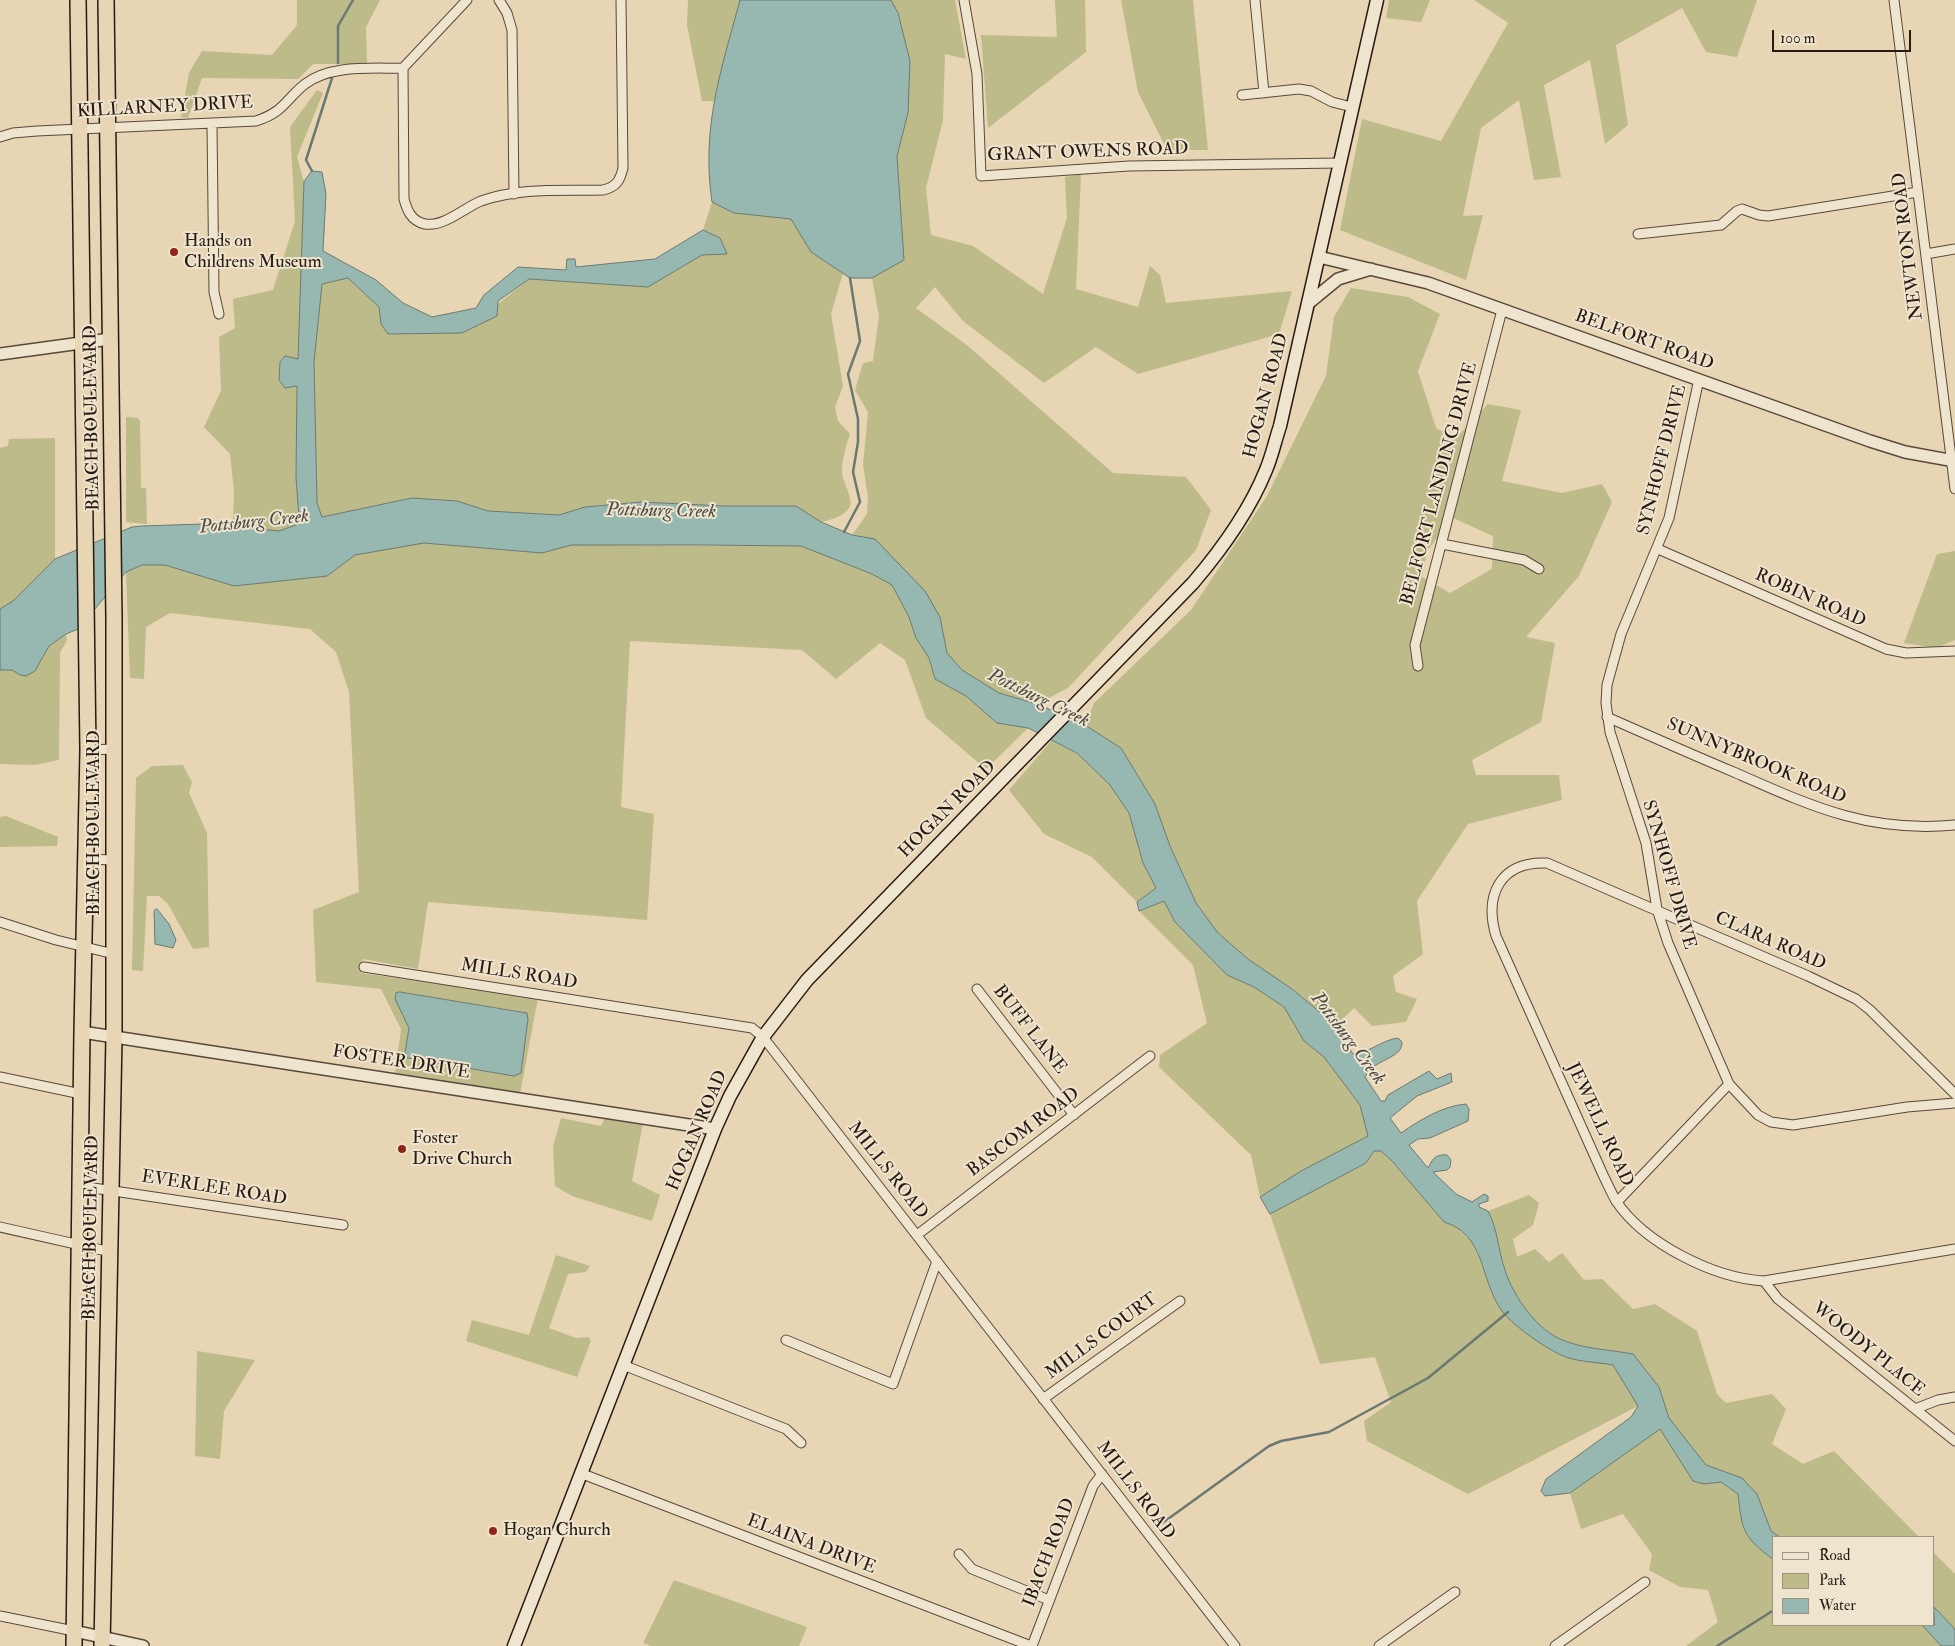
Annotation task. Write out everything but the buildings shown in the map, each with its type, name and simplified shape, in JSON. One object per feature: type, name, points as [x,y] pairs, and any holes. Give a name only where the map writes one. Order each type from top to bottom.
[{"type":"highway","points":[[74,1639],[82,1032],[88,750],[78,0]]},
{"type":"highway","name":"BEACH BOULEVARD","points":[[102,1642],[114,1037],[114,619],[106,0]]},
{"type":"main road","name":"HOGAN ROAD","points":[[514,1646],[715,1129],[730,1096],[763,1037],[822,964],[1193,583],[1234,528],[1266,470],[1280,426],[1310,302],[1377,0]]},
{"type":"street","points":[[467,0],[403,68],[404,199],[411,216],[418,222],[436,223],[481,202],[514,194],[536,191],[603,190],[617,183],[623,168],[621,0]]},
{"type":"street","points":[[499,0],[507,13],[512,30],[514,194]]},
{"type":"street","name":"GRANT OWENS ROAD","points":[[964,0],[977,74],[981,176],[1129,166],[1340,163]]},
{"type":"street","points":[[1255,0],[1264,92]]},
{"type":"street","name":"NEWTON ROAD","points":[[1894,0],[1955,489]]},
{"type":"street","name":"KILLARNEY DRIVE","points":[[0,137],[14,133],[108,130],[256,121],[268,118],[278,112],[306,83],[328,73],[403,68]]},
{"type":"street","points":[[1242,95],[1299,89],[1311,91],[1332,102],[1352,107]]},
{"type":"street","points":[[212,124],[214,292],[219,314]]},
{"type":"street","points":[[1638,234],[1721,225],[1736,211],[1742,209],[1768,216],[1918,192]]},
{"type":"street","points":[[1926,254],[1955,249]]},
{"type":"street","name":"BELFORT ROAD","points":[[1319,257],[1373,268],[1428,283],[1870,441],[1904,452],[1953,461]]},
{"type":"street","points":[[1310,302],[1338,279],[1373,268]]},
{"type":"street","name":"BELFORT LANDING DRIVE","points":[[1418,666],[1415,646],[1502,310]]},
{"type":"street","points":[[0,354],[110,339]]},
{"type":"street","name":"SYNHOFF DRIVE","points":[[1699,379],[1669,518],[1617,649],[1607,686],[1607,717],[1617,759],[1650,860],[1658,910],[1668,943],[1729,1084],[1758,1115],[1783,1125],[1813,1123],[1907,1107],[1955,1102]]},
{"type":"street","points":[[1442,544],[1524,560],[1539,569]]},
{"type":"street","name":"ROBIN ROAD","points":[[1658,549],[1886,649],[1906,653],[1955,651]]},
{"type":"street","name":"SUNNYBROOK ROAD","points":[[1607,717],[1826,811],[1879,825],[1913,827],[1955,825]]},
{"type":"street","points":[[88,750],[114,749]]},
{"type":"street","points":[[85,859],[114,860]]},
{"type":"street","name":"CLARA ROAD","points":[[1495,890],[1508,873],[1517,868],[1527,864],[1547,863],[1808,976],[1856,999],[1884,1022],[1955,1094]]},
{"type":"street","name":"JEWELL ROAD","points":[[1495,890],[1491,912],[1496,936],[1604,1177],[1617,1202],[1646,1232],[1673,1252],[1744,1280],[1764,1281],[1955,1249]]},
{"type":"street","points":[[0,922],[114,954]]},
{"type":"street","name":"MILLS ROAD","points":[[364,967],[752,1028],[763,1037],[1235,1646]]},
{"type":"street","name":"BUFF LANE","points":[[977,989],[1074,1115]]},
{"type":"street","name":"FOSTER DRIVE","points":[[82,1032],[715,1129]]},
{"type":"street","name":"BASCOM ROAD","points":[[917,1235],[1150,1056]]},
{"type":"street","points":[[0,1077],[82,1094]]},
{"type":"street","points":[[1617,1202],[1729,1084]]},
{"type":"street","name":"EVERLEE ROAD","points":[[80,1186],[343,1225]]},
{"type":"street","points":[[0,1227],[111,1252]]},
{"type":"street","points":[[786,1340],[893,1384],[937,1261]]},
{"type":"street","name":"WOODY PLACE","points":[[1764,1281],[1778,1299],[1955,1441]]},
{"type":"street","name":"MILLS COURT","points":[[1044,1399],[1180,1301]]},
{"type":"street","points":[[623,1366],[786,1429],[801,1443]]},
{"type":"street","points":[[1915,1409],[1938,1400],[1955,1397]]},
{"type":"street","name":"ELAINA DRIVE","points":[[580,1473],[1031,1646]]},
{"type":"street","name":"IBACH ROAD","points":[[1031,1646],[1093,1486],[1102,1474]]},
{"type":"street","points":[[958,1554],[972,1568],[1049,1600]]},
{"type":"street","points":[[1555,1646],[1645,1582]]},
{"type":"street","points":[[1379,1646],[1455,1592]]},
{"type":"street","points":[[0,1616],[74,1639],[143,1646]]},
{"type":"green space","points":[[297,0],[380,0],[366,27],[367,64],[313,64],[298,79],[202,78],[188,118],[181,117],[189,73],[202,51],[272,55],[297,25]]},
{"type":"green space","points":[[688,0],[740,0],[714,101],[702,101],[687,25]]},
{"type":"green space","points":[[891,0],[955,0],[966,59],[945,54],[943,120],[926,188],[931,235],[973,246],[1043,294],[1067,218],[1065,177],[1081,174],[1076,289],[1138,307],[1150,266],[1160,275],[1166,303],[1292,291],[1279,334],[1138,374],[1096,347],[1044,383],[963,321],[935,287],[916,308],[968,346],[1113,473],[1186,477],[1211,510],[1196,550],[1068,688],[1037,704],[999,693],[962,670],[947,653],[940,617],[852,535],[867,514],[868,497],[863,465],[868,412],[855,390],[863,363],[873,361],[879,316],[872,278],[904,260],[897,156],[908,113],[898,13]]},
{"type":"green space","points":[[1055,0],[1085,0],[1086,52],[988,128],[981,35],[1057,37]]},
{"type":"green space","points":[[1121,0],[1193,0],[1208,150],[1167,150],[1138,92]]},
{"type":"green space","points":[[1389,0],[1430,0],[1421,22],[1386,18]]},
{"type":"green space","points":[[1474,0],[1757,0],[1737,57],[1706,52],[1682,8],[1616,45],[1628,125],[1605,144],[1590,60],[1544,85],[1561,177],[1534,180],[1519,100],[1481,128],[1463,216],[1483,215],[1466,280],[1340,230],[1362,119],[1441,141],[1508,23]]},
{"type":"green space","points":[[317,90],[323,93],[297,157],[304,182],[298,360],[285,356],[280,362],[279,380],[285,388],[297,386],[296,477],[299,518],[296,525],[279,531],[238,527],[233,523],[234,491],[230,454],[204,427],[221,391],[219,337],[235,328],[233,299],[273,290],[295,221],[290,127]]},
{"type":"green space","points":[[712,202],[734,213],[791,219],[811,252],[843,273],[831,314],[843,386],[835,407],[838,421],[850,434],[842,467],[851,503],[846,512],[831,520],[821,522],[796,506],[724,506],[641,502],[585,507],[559,515],[488,511],[457,501],[412,498],[322,517],[317,503],[314,362],[322,284],[348,277],[379,307],[381,324],[462,333],[529,279],[648,287],[702,255],[727,254],[720,238],[703,230]]},
{"type":"green space","points":[[1351,288],[1408,297],[1440,314],[1418,371],[1436,428],[1456,438],[1488,404],[1521,410],[1502,481],[1562,493],[1602,484],[1612,502],[1579,576],[1526,637],[1555,643],[1541,722],[1472,760],[1476,775],[1559,775],[1562,800],[1468,824],[1417,901],[1423,954],[1393,976],[1396,992],[1417,999],[1406,1022],[1372,1026],[1354,1008],[1341,1021],[1333,1023],[1292,989],[1248,959],[1218,933],[1196,903],[1170,846],[1155,804],[1121,748],[1085,725],[1094,703],[1191,610],[1267,496],[1326,376],[1334,317]],"holes":[[[1453,518],[1493,536],[1492,569],[1450,593],[1422,577],[1427,551]]]},
{"type":"green space","points":[[126,417],[138,418],[140,421],[141,488],[146,488],[147,524],[126,522]]},
{"type":"green space","points":[[55,438],[55,559],[13,601],[0,609],[0,448],[8,446],[9,439]]},
{"type":"green space","points":[[424,543],[542,553],[571,545],[801,546],[872,574],[892,585],[909,617],[916,638],[929,658],[935,679],[966,696],[997,723],[1028,728],[986,769],[926,718],[905,660],[880,643],[836,679],[802,650],[630,641],[621,807],[654,814],[647,920],[428,902],[418,969],[363,959],[361,973],[538,998],[520,1094],[395,1075],[401,1029],[381,989],[316,982],[313,910],[359,892],[349,692],[336,652],[310,629],[170,613],[146,627],[144,679],[130,678],[126,572],[142,565],[165,565],[234,586],[327,576],[355,555]],"holes":[[[400,992],[524,1012],[516,1076],[409,1060],[405,1054],[410,1028],[396,993]]]},
{"type":"green space","points":[[1955,551],[1955,640],[1936,648],[1904,643],[1937,554]]},
{"type":"green space","points":[[66,634],[67,640],[60,653],[59,760],[35,765],[0,764],[0,670],[12,670],[20,675],[35,671],[49,646]]},
{"type":"green space","points":[[1052,740],[1077,753],[1110,785],[1129,813],[1143,863],[1156,888],[1137,902],[1092,857],[1044,834],[1009,790]]},
{"type":"green space","points":[[183,765],[192,782],[189,793],[207,833],[209,947],[193,949],[168,904],[159,896],[147,896],[143,971],[132,970],[136,778],[152,766]]},
{"type":"green space","points":[[6,816],[58,837],[57,846],[0,847],[0,817]]},
{"type":"green space","points":[[1164,901],[1175,922],[1227,975],[1254,987],[1284,1007],[1304,1041],[1324,1057],[1360,1105],[1368,1136],[1301,1171],[1260,1197],[1251,1155],[1159,1067],[1160,1055],[1207,1023],[1193,965],[1139,911]]},
{"type":"green space","points":[[561,1118],[601,1126],[605,1118],[643,1123],[632,1181],[660,1195],[652,1221],[572,1196],[555,1186],[553,1147]]},
{"type":"green space","points":[[1374,1151],[1381,1151],[1392,1161],[1444,1222],[1454,1225],[1472,1241],[1500,1308],[1561,1355],[1613,1365],[1638,1406],[1468,1494],[1367,1441],[1364,1421],[1391,1402],[1375,1357],[1320,1364],[1270,1214],[1366,1163]]},
{"type":"green space","points":[[1529,1195],[1539,1203],[1533,1225],[1513,1239],[1517,1257],[1535,1249],[1549,1262],[1562,1253],[1584,1280],[1602,1279],[1633,1309],[1655,1304],[1697,1331],[1717,1394],[1726,1403],[1772,1394],[1786,1409],[1772,1444],[1803,1464],[1834,1451],[1918,1536],[1778,1536],[1771,1531],[1757,1494],[1742,1479],[1706,1465],[1669,1418],[1659,1387],[1633,1354],[1581,1346],[1565,1341],[1545,1330],[1528,1312],[1520,1302],[1505,1270],[1494,1225],[1488,1211]]},
{"type":"green space","points":[[556,1255],[590,1266],[586,1272],[568,1274],[549,1328],[576,1338],[589,1337],[591,1341],[577,1377],[466,1341],[472,1320],[529,1335]]},
{"type":"green space","points":[[197,1351],[255,1360],[224,1411],[220,1459],[195,1456]]},
{"type":"green space","points":[[1660,1428],[1693,1481],[1704,1484],[1721,1482],[1738,1494],[1741,1517],[1746,1532],[1750,1539],[1772,1558],[1772,1626],[1923,1626],[1941,1646],[1686,1646],[1718,1622],[1708,1590],[1680,1587],[1649,1570],[1652,1554],[1623,1514],[1581,1529],[1570,1493]]},
{"type":"green space","points":[[1935,1554],[1955,1574],[1955,1629],[1935,1608]]},
{"type":"green space","points":[[674,1580],[807,1627],[799,1646],[651,1646],[643,1643]]},
{"type":"water","points":[[740,0],[891,0],[898,13],[910,61],[908,113],[897,156],[904,260],[872,278],[850,278],[811,252],[791,219],[734,213],[712,202],[709,175],[711,124],[720,75]]},
{"type":"water","name":"Pottsburg Creek","points":[[312,171],[322,172],[326,194],[323,251],[376,280],[403,303],[432,317],[476,308],[484,295],[518,267],[566,270],[567,259],[575,259],[576,267],[655,259],[703,230],[720,238],[727,254],[702,255],[648,287],[529,279],[498,301],[497,316],[462,333],[388,334],[381,324],[379,307],[348,278],[322,284],[314,362],[317,503],[322,517],[412,498],[457,501],[488,511],[559,515],[585,507],[641,502],[724,506],[796,506],[821,522],[852,535],[875,539],[925,591],[940,617],[947,653],[962,670],[999,693],[1037,704],[1085,725],[1121,748],[1155,804],[1170,846],[1196,903],[1218,933],[1248,959],[1292,989],[1333,1023],[1353,1054],[1365,1051],[1392,1039],[1398,1038],[1402,1042],[1398,1052],[1374,1066],[1365,1077],[1381,1101],[1385,1101],[1388,1095],[1429,1071],[1437,1079],[1451,1073],[1452,1082],[1417,1096],[1390,1118],[1401,1133],[1440,1111],[1466,1104],[1469,1109],[1468,1121],[1430,1138],[1418,1139],[1409,1145],[1427,1167],[1429,1167],[1435,1157],[1447,1155],[1451,1160],[1450,1167],[1447,1170],[1433,1172],[1456,1194],[1472,1202],[1484,1194],[1488,1196],[1488,1201],[1479,1204],[1479,1207],[1488,1211],[1494,1225],[1503,1263],[1514,1291],[1520,1302],[1536,1321],[1545,1330],[1573,1344],[1633,1354],[1659,1387],[1669,1418],[1706,1465],[1742,1478],[1757,1494],[1771,1531],[1778,1536],[1772,1536],[1772,1558],[1750,1539],[1746,1532],[1741,1517],[1738,1494],[1721,1482],[1704,1484],[1693,1481],[1660,1429],[1570,1493],[1545,1496],[1541,1491],[1546,1479],[1631,1417],[1638,1406],[1613,1365],[1579,1360],[1561,1355],[1537,1341],[1511,1321],[1500,1308],[1480,1258],[1467,1236],[1457,1228],[1444,1222],[1392,1161],[1381,1151],[1374,1151],[1366,1163],[1270,1214],[1260,1197],[1301,1171],[1368,1136],[1360,1105],[1324,1057],[1304,1041],[1284,1007],[1254,987],[1227,975],[1175,922],[1164,901],[1139,911],[1137,902],[1156,888],[1143,863],[1129,813],[1110,785],[1077,753],[1028,728],[997,723],[966,696],[935,679],[929,658],[916,638],[909,617],[892,585],[872,574],[801,546],[571,545],[542,553],[424,543],[355,555],[327,576],[234,586],[165,565],[142,565],[126,572],[78,629],[66,634],[49,646],[35,671],[26,676],[12,670],[0,670],[0,609],[13,601],[55,559],[132,527],[233,523],[238,527],[279,531],[296,525],[299,518],[296,477],[297,386],[285,388],[279,380],[280,362],[285,356],[298,359],[304,182]]},
{"type":"water","points":[[157,909],[169,924],[176,940],[173,948],[155,944],[154,911]]},
{"type":"water","points":[[400,992],[527,1013],[528,1019],[521,1073],[514,1076],[407,1058],[405,1053],[409,1028],[395,999],[396,993]]},
{"type":"water","points":[[1935,1608],[1955,1629],[1955,1646],[1941,1646],[1923,1626],[1935,1626]]},
{"type":"waterway","points":[[338,63],[338,26],[353,0]]},
{"type":"waterway","points":[[312,171],[306,160],[332,78]]},
{"type":"waterway","points":[[844,532],[860,502],[853,472],[858,442],[858,419],[848,374],[860,341],[850,278]]},
{"type":"waterway","points":[[1161,1524],[1269,1446],[1281,1441],[1329,1432],[1428,1378],[1508,1312]]},
{"type":"waterway","points":[[1717,1646],[1772,1611]]},
{"type":"place","name":"Hands on Childrens Museum","points":[[174,252]]},
{"type":"place","name":"Foster Drive Church","points":[[402,1149]]},
{"type":"place","name":"Hogan Church","points":[[493,1531]]}]
